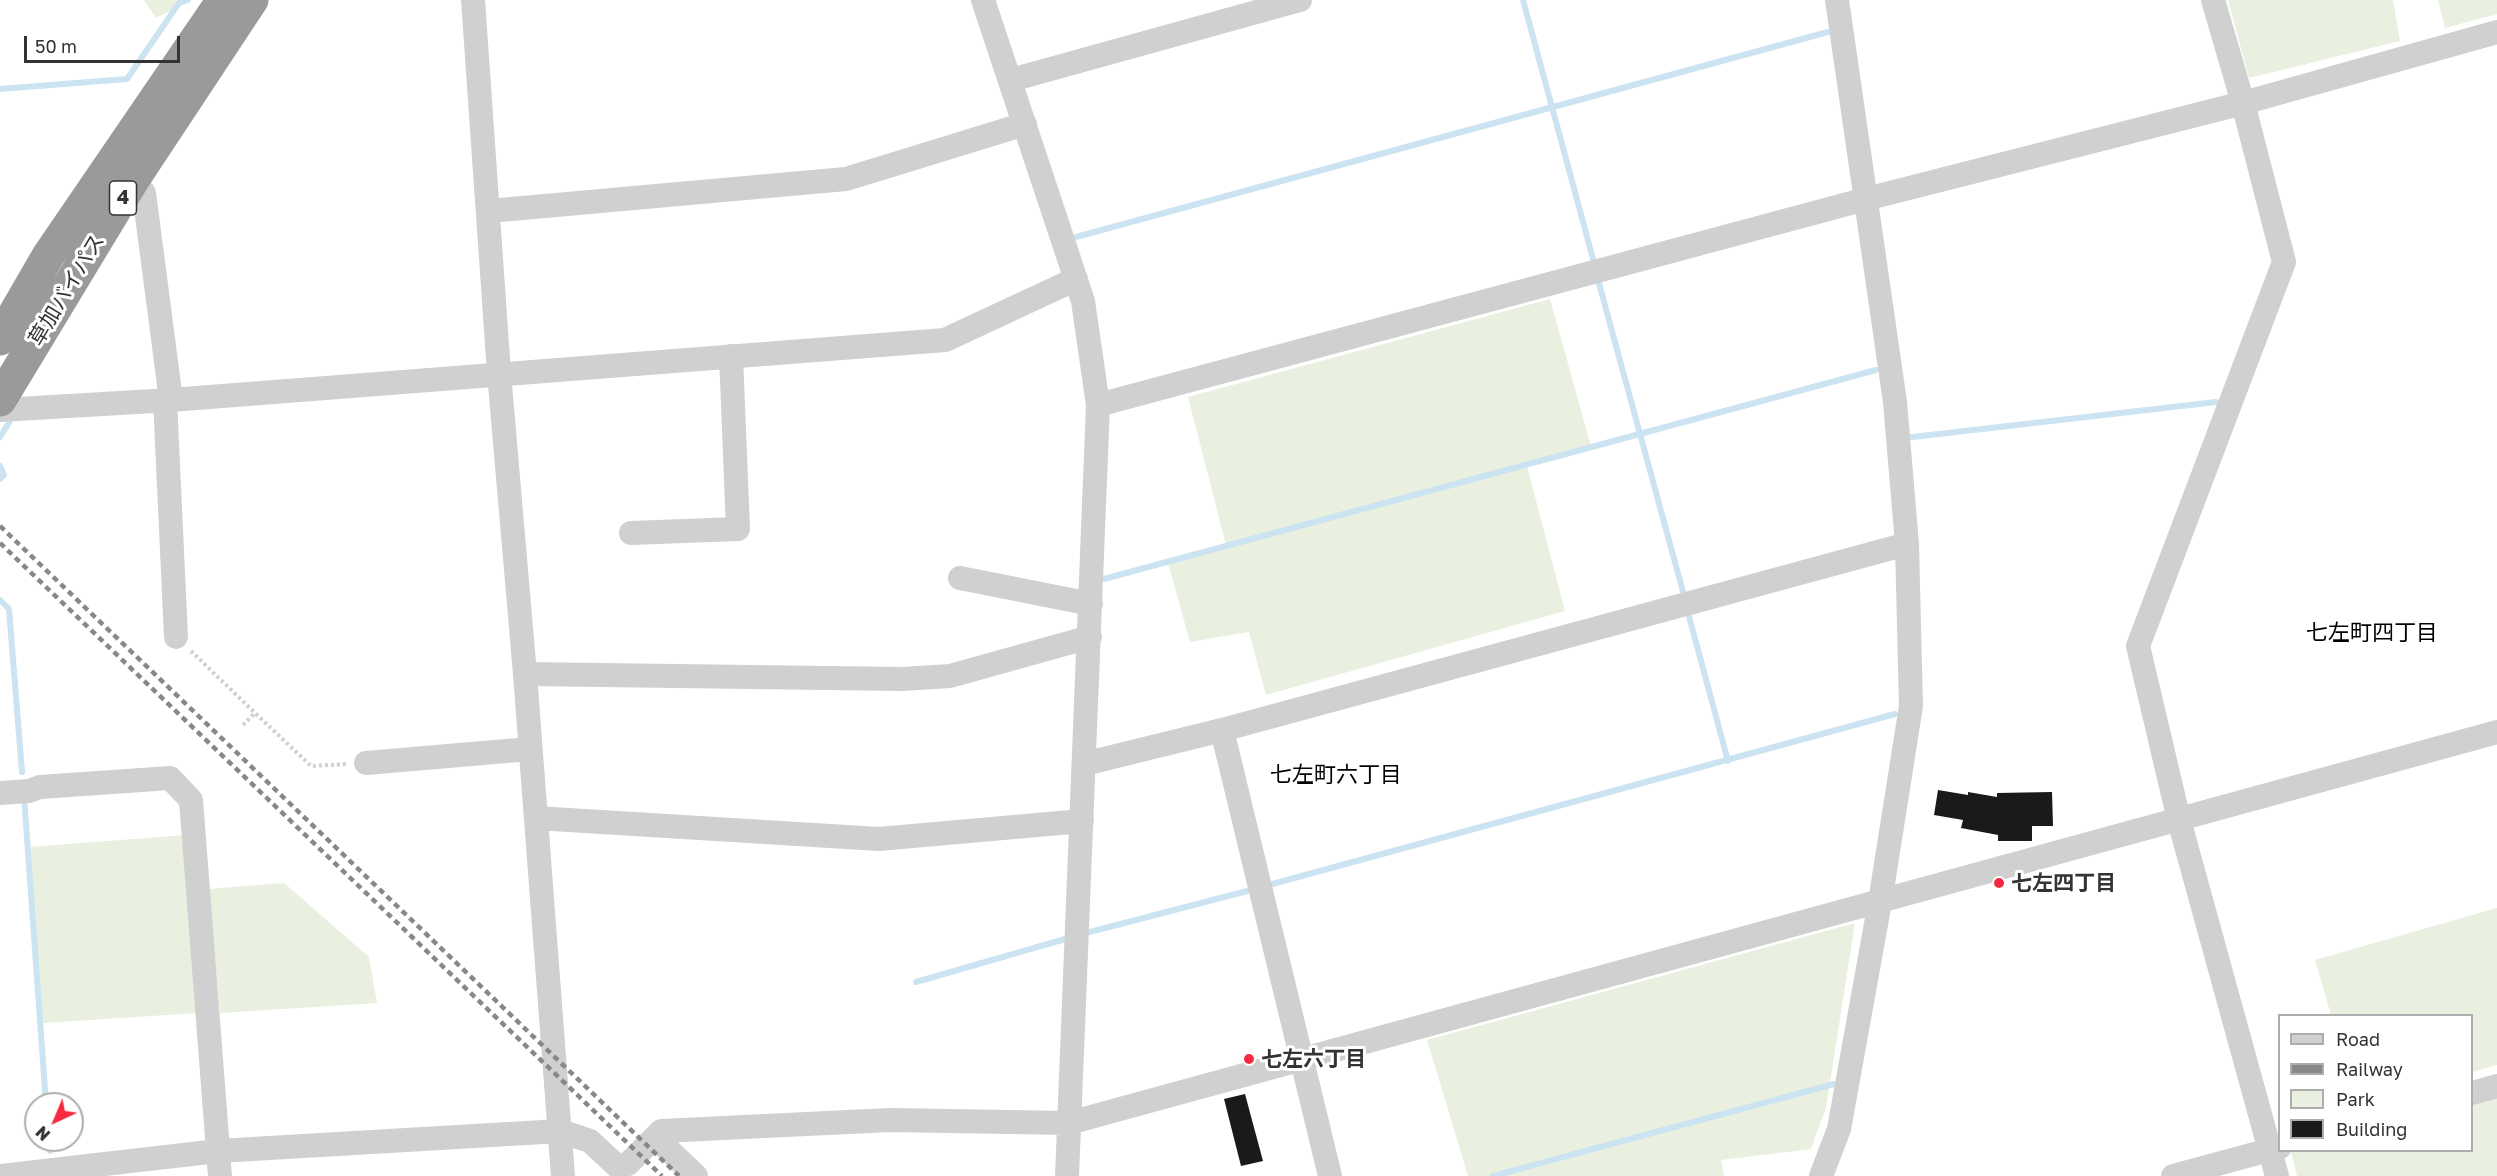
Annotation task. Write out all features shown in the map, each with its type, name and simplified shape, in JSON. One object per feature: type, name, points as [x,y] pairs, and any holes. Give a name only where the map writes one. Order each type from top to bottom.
[{"type":"highway","name":"草加バイパス","points":[[0,339],[48,256],[222,0]]},
{"type":"highway","name":"草加バイパス","points":[[0,400],[134,180],[252,0]]},
{"type":"street","points":[[473,0],[499,374],[525,674],[563,1176]]},
{"type":"street","points":[[983,0],[1083,301],[1098,405],[1067,1176]]},
{"type":"street","points":[[1011,80],[1300,0]]},
{"type":"street","points":[[1821,1176],[1839,1129],[1880,902],[1911,706],[1907,544],[1895,402],[1837,0]]},
{"type":"street","points":[[2213,0],[2243,102],[2284,262],[2139,646],[2180,820],[2275,1148],[2277,1176]]},
{"type":"street","points":[[1098,405],[1866,199],[2243,102],[2497,32]]},
{"type":"street","points":[[489,211],[846,179],[1025,124]]},
{"type":"street","points":[[134,180],[144,193],[168,400],[176,637]]},
{"type":"street","points":[[0,410],[168,400],[945,340],[1076,279]]},
{"type":"street","points":[[631,533],[738,529],[731,356]]},
{"type":"street","points":[[1084,764],[1222,730],[1907,544]]},
{"type":"street","points":[[960,578],[1091,604]]},
{"type":"street","points":[[525,674],[911,679],[950,676],[1090,637]]},
{"type":"street","points":[[1222,730],[1330,1176]]},
{"type":"street","points":[[0,1176],[218,1151],[560,1131],[590,1141],[618,1167],[628,1164],[662,1131],[890,1120],[1069,1123],[2497,732]]},
{"type":"street","points":[[366,764],[530,749]]},
{"type":"street","points":[[0,793],[29,791],[40,787],[170,778],[191,800],[220,1176]]},
{"type":"street","points":[[536,818],[879,839],[1082,821]]},
{"type":"street","points":[[2473,1093],[2497,1086]]},
{"type":"street","points":[[655,1137],[696,1176]]},
{"type":"street","points":[[2173,1176],[2275,1148]]},
{"type":"path","points":[[176,637],[310,766],[366,764]]},
{"type":"path","points":[[243,725],[255,712]]},
{"type":"green space","points":[[144,0],[190,0],[156,18]]},
{"type":"green space","points":[[2228,0],[2393,0],[2400,41],[2249,78]]},
{"type":"green space","points":[[2438,0],[2497,0],[2497,14],[2445,28]]},
{"type":"green space","points":[[1550,299],[1591,446],[1527,466],[1565,611],[1266,695],[1249,632],[1190,642],[1168,563],[1226,545],[1188,397]]},
{"type":"green space","points":[[186,835],[198,1013],[43,1023],[29,847]]},
{"type":"green space","points":[[284,883],[369,957],[377,1003],[220,1013],[209,889]]},
{"type":"green space","points":[[2497,908],[2497,1065],[2473,1072],[2473,1014],[2331,1014],[2315,960]]},
{"type":"green space","points":[[1855,923],[1826,1108],[1811,1149],[1721,1160],[1724,1176],[1468,1176],[1427,1040]]},
{"type":"green space","points":[[2497,1095],[2497,1176],[2297,1176],[2291,1152],[2473,1152],[2473,1102]]},
{"type":"building","points":[[1938,790],[1997,797],[1997,793],[2052,792],[2053,826],[2032,826],[2032,841],[1998,841],[1998,835],[1961,828],[1963,820],[1934,815]]},
{"type":"building","points":[[1245,1094],[1263,1161],[1241,1166],[1224,1099]]},
{"type":"waterway","points":[[0,89],[127,79],[179,3],[188,0]]},
{"type":"waterway","points":[[1523,0],[1595,266]]},
{"type":"waterway","points":[[1076,237],[1828,32]]},
{"type":"waterway","points":[[1597,276],[1685,599]]},
{"type":"waterway","points":[[1104,579],[1876,370]]},
{"type":"waterway","points":[[1904,438],[2216,402]]},
{"type":"waterway","points":[[0,437],[10,421]]},
{"type":"waterway","points":[[0,466],[4,475],[0,479]]},
{"type":"waterway","points":[[0,600],[9,609],[22,772]]},
{"type":"waterway","points":[[1687,609],[1728,761]]},
{"type":"waterway","points":[[1265,886],[1895,714]]},
{"type":"waterway","points":[[24,796],[45,1092]]},
{"type":"waterway","points":[[1082,934],[1255,889]]},
{"type":"waterway","points":[[916,982],[1072,937]]},
{"type":"waterway","points":[[1493,1176],[1834,1084]]},
{"type":"railway","points":[[0,526],[679,1176]]},
{"type":"railway","points":[[0,543],[662,1176]]},
{"type":"place","name":"七左四丁目","points":[[1999,883]]},
{"type":"place","name":"七左六丁目","points":[[1249,1059]]},
{"type":"district","name":"七左町四丁目","points":[[2372,633]]},
{"type":"district","name":"七左町六丁目","points":[[1336,775]]}]
